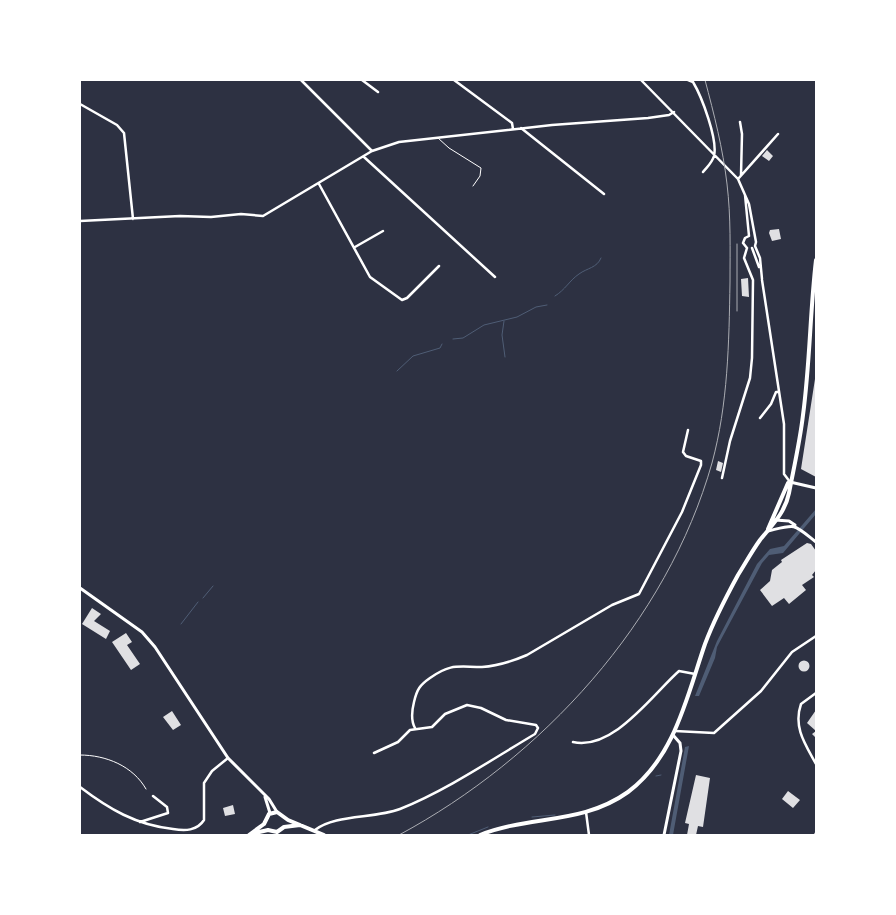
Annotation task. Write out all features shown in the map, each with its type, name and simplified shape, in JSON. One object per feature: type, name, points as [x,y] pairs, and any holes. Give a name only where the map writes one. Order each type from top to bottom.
[{"type":"main road","points":[[480,835],[506,827],[560,820],[586,812],[621,796],[636,784],[658,758],[674,733],[706,641],[731,588],[768,531],[778,520],[786,503],[804,414],[816,260]]},
{"type":"main road","points":[[768,531],[783,491],[790,482]]},
{"type":"main road","points":[[251,834],[266,820],[270,813],[277,812],[300,825],[324,835]]},
{"type":"main road","points":[[284,827],[286,818]]},
{"type":"main road","points":[[266,820],[270,830]]},
{"type":"main road","points":[[251,834],[270,830],[279,831],[284,827],[300,825]]},
{"type":"street","points":[[301,80],[372,151]]},
{"type":"street","points":[[362,80],[378,92]]},
{"type":"street","points":[[454,80],[512,123],[513,129]]},
{"type":"street","points":[[641,80],[739,178],[745,191],[756,240],[754,247],[762,279],[784,424],[784,474],[790,482],[816,488]]},
{"type":"street","points":[[688,80],[693,82],[701,98],[714,150],[711,163],[703,172]]},
{"type":"street","points":[[80,104],[117,125],[124,133],[133,219]]},
{"type":"street","points":[[80,221],[180,216],[211,217],[241,214],[263,216],[372,151],[399,142],[521,128],[669,116],[674,112]]},
{"type":"street","points":[[739,178],[742,134],[740,122]]},
{"type":"street","points":[[521,128],[604,194]]},
{"type":"street","points":[[739,178],[778,134]]},
{"type":"street","points":[[364,157],[495,277]]},
{"type":"street","points":[[319,184],[355,247],[360,262],[370,277],[402,300],[407,298],[439,266]]},
{"type":"street","points":[[722,478],[730,441],[750,378],[752,358],[753,280],[744,258],[747,248],[743,241],[748,236],[745,191]]},
{"type":"street","points":[[355,247],[383,231]]},
{"type":"street","points":[[748,236],[754,237]]},
{"type":"street","points":[[747,248],[754,247]]},
{"type":"street","points":[[760,418],[771,404],[776,392],[779,392]]},
{"type":"street","points":[[415,728],[412,722],[413,704],[419,685],[440,670],[448,667],[482,667],[513,661],[527,655],[612,605],[639,594],[682,512],[701,465],[701,461],[686,456],[683,452],[688,430]]},
{"type":"street","points":[[771,522],[778,520],[789,521],[816,542]]},
{"type":"street","points":[[768,531],[785,525],[796,526]]},
{"type":"street","points":[[80,588],[142,632],[155,647],[228,758],[264,794],[277,812]]},
{"type":"street","points":[[674,733],[714,733],[758,693],[792,652],[816,636]]},
{"type":"street","points":[[573,742],[591,742],[607,735],[635,715],[679,671],[695,674]]},
{"type":"street","points":[[816,693],[801,704],[797,718],[800,733],[816,764]]},
{"type":"street","points":[[315,830],[328,822],[382,815],[415,802],[535,734],[538,728],[536,725],[506,720],[481,708],[467,705],[445,714],[432,727],[415,728],[398,742],[374,752]]},
{"type":"street","points":[[664,835],[681,751],[680,743],[674,733]]},
{"type":"street","points":[[80,787],[104,805],[139,823],[182,831],[201,825],[206,813],[204,783],[212,771],[228,758]]},
{"type":"street","points":[[264,794],[270,813]]},
{"type":"street","points":[[139,823],[168,813],[167,807],[153,796]]},
{"type":"street","points":[[586,812],[589,835]]},
{"type":"lane","points":[[438,137],[440,141],[482,168],[480,176],[473,186]]},
{"type":"lane","points":[[80,755],[120,764],[131,771],[146,790]]},
{"type":"water","points":[[816,509],[816,514],[783,553],[769,555],[762,563],[717,647],[715,658],[699,696],[695,696],[717,641],[757,564],[770,549],[784,546]]},
{"type":"water","points":[[689,746],[673,835],[669,835],[685,747]]},
{"type":"building","points":[[767,150],[773,156],[769,161],[762,156]]},
{"type":"building","points":[[779,229],[781,239],[772,241],[769,233],[770,230]]},
{"type":"building","points":[[748,278],[749,297],[742,296],[741,279]]},
{"type":"building","points":[[816,379],[816,477],[801,469]]},
{"type":"building","points":[[718,461],[723,463],[721,472],[716,470]]},
{"type":"building","points":[[807,543],[811,544],[816,551],[816,570],[812,575],[814,577],[802,585],[806,590],[789,604],[784,598],[772,606],[760,590],[770,581],[772,570],[782,562],[781,560]]},
{"type":"building","points":[[92,608],[101,614],[94,621],[110,631],[106,639],[82,624]]},
{"type":"building","points":[[126,633],[132,642],[127,645],[140,664],[131,670],[112,642]]},
{"type":"building","points":[[802,661],[806,661],[809,666],[808,670],[802,671],[799,668],[799,664]]},
{"type":"building","points":[[816,710],[816,731],[807,723]]},
{"type":"building","points":[[172,711],[181,725],[173,730],[163,717]]},
{"type":"building","points":[[696,775],[710,778],[703,827],[698,826],[696,835],[687,835],[689,824],[685,823]]},
{"type":"building","points":[[788,791],[800,800],[793,808],[782,799]]},
{"type":"building","points":[[233,805],[235,814],[225,816],[223,808]]},
{"type":"waterway","points":[[555,296],[576,276],[597,264],[601,258]]},
{"type":"waterway","points":[[453,339],[463,338],[484,325],[517,317],[536,307],[547,305]]},
{"type":"waterway","points":[[504,321],[502,335],[505,357]]},
{"type":"waterway","points":[[397,371],[413,356],[440,348],[442,344]]},
{"type":"waterway","points":[[203,598],[213,586]]},
{"type":"waterway","points":[[181,624],[198,602]]},
{"type":"waterway","points":[[656,776],[661,775]]},
{"type":"waterway","points":[[532,817],[555,815]]},
{"type":"waterway","points":[[468,835],[488,827]]},
{"type":"railway","points":[[399,835],[452,803],[502,767],[549,725],[592,680],[631,630],[664,577],[691,521],[712,463],[717,441],[727,373],[729,328],[730,221],[728,196],[721,145],[705,80]]},
{"type":"railway","points":[[737,244],[737,311]]}]
